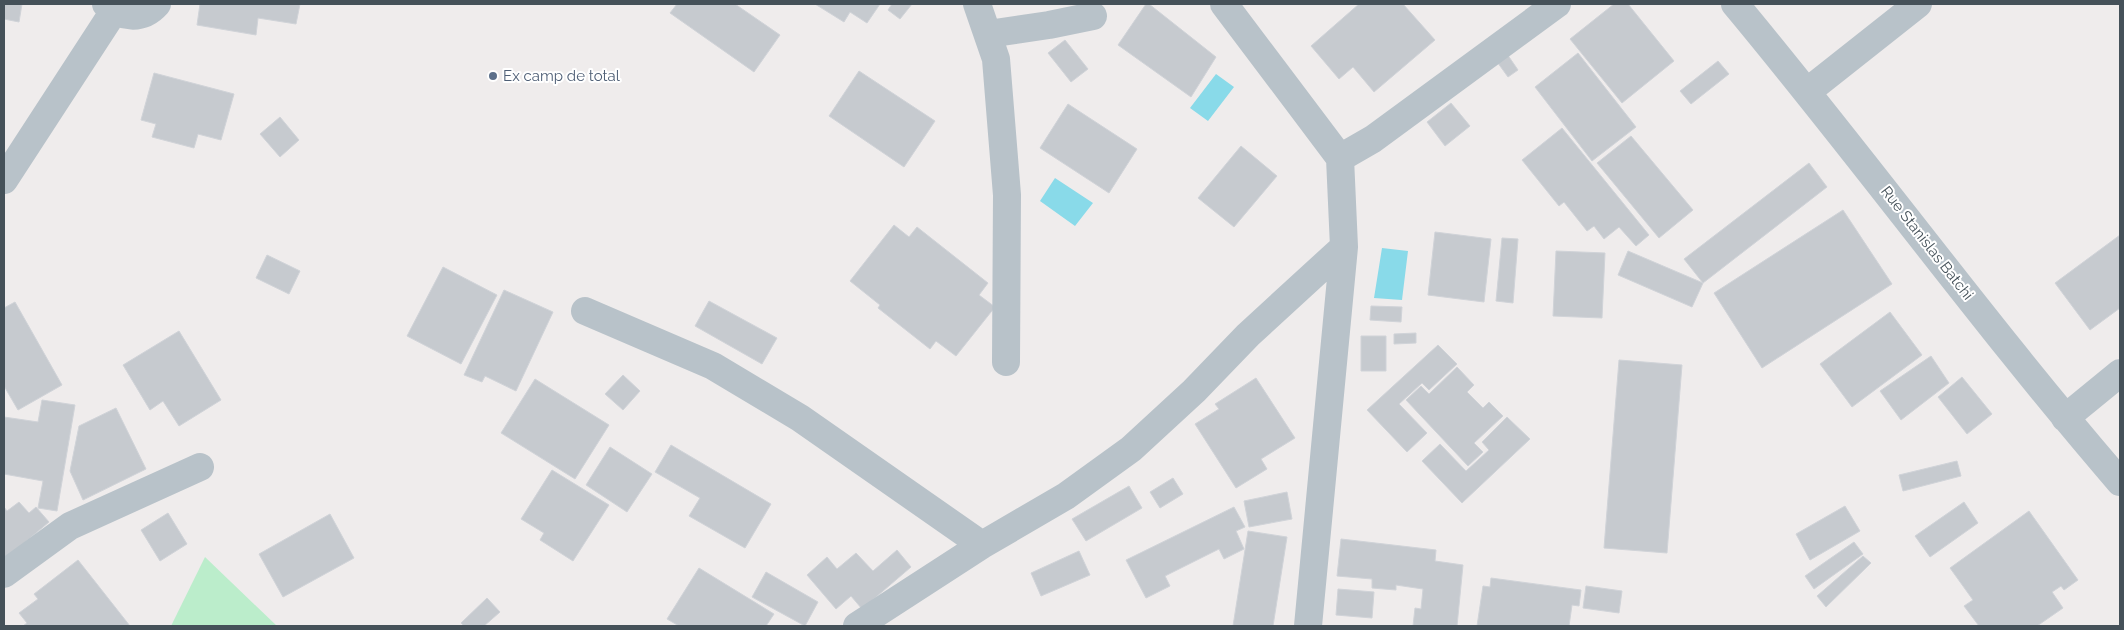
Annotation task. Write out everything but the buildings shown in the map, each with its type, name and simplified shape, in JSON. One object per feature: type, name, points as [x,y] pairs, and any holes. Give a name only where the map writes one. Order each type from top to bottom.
[{"type":"street","points":[[4,180],[110,8],[124,16],[136,16],[147,13],[157,4]]},
{"type":"street","points":[[978,4],[996,59],[1007,195],[1006,362]]},
{"type":"street","points":[[1224,4],[1340,158],[1344,247],[1308,626]]},
{"type":"street","points":[[1340,158],[1373,139],[1557,4]]},
{"type":"street","name":"Rue Stanislas Batchi","points":[[1735,4],[1808,91],[2065,418],[2120,482]]},
{"type":"street","points":[[1808,91],[1918,4]]},
{"type":"street","points":[[988,34],[1049,26],[1093,16]]},
{"type":"street","points":[[857,626],[982,545],[1066,496],[1131,449],[1194,390],[1248,335],[1344,247]]},
{"type":"street","points":[[585,311],[721,371],[800,418],[982,545]]},
{"type":"street","points":[[2065,418],[2120,374]]},
{"type":"street","points":[[4,574],[70,526],[200,467]]},
{"type":"green space","points":[[205,557],[277,626],[171,626]]},
{"type":"water","points":[[1216,74],[1234,87],[1208,121],[1190,108]]},
{"type":"water","points":[[1055,178],[1093,203],[1075,226],[1040,201]]},
{"type":"water","points":[[1382,248],[1408,251],[1402,300],[1374,298]]},
{"type":"place","name":"Ex camp de total","points":[[493,76]]}]
